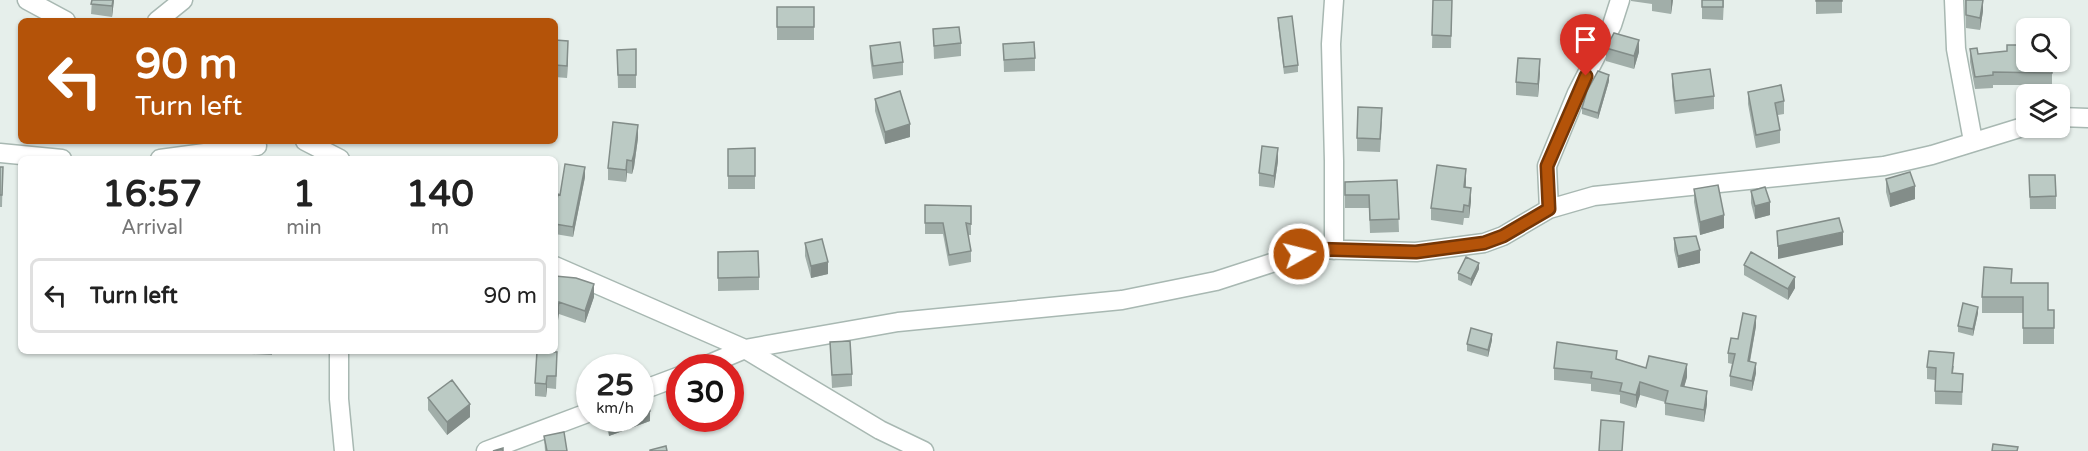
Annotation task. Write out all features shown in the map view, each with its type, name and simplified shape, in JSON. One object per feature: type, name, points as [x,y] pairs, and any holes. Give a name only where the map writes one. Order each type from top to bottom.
[{"type":"street","points":[[27,0],[60,18]]},
{"type":"street","points":[[163,18],[183,0]]},
{"type":"street","points":[[1334,0],[1331,44],[1334,250]]},
{"type":"street","points":[[1549,209],[1547,166],[1577,93],[1612,25],[1620,0]]},
{"type":"street","points":[[1954,0],[1956,49],[1972,141]]},
{"type":"street","points":[[2070,118],[2088,118]]},
{"type":"street","points":[[733,354],[745,349],[898,322],[1122,300],[1216,281],[1315,249],[1416,252],[1484,243],[1503,236],[1549,209],[1594,196],[1884,166],[2016,129]]},
{"type":"street","points":[[311,144],[334,156]]},
{"type":"street","points":[[189,156],[257,149]]},
{"type":"street","points":[[0,153],[31,156]]},
{"type":"street","points":[[558,267],[745,349],[880,430],[924,451]]},
{"type":"street","points":[[339,354],[339,399],[344,451]]},
{"type":"street","points":[[486,451],[576,417]]},
{"type":"building","points":[[92,0],[113,0],[112,6],[91,4]]},
{"type":"building","points":[[1433,0],[1452,0],[1451,36],[1432,35]]},
{"type":"building","points":[[1702,0],[1723,0],[1723,7],[1702,7]]},
{"type":"building","points":[[1842,0],[1842,1],[1816,1]]},
{"type":"building","points":[[1966,0],[1983,0],[1980,18],[1966,15]]},
{"type":"building","points":[[777,7],[814,7],[814,27],[777,27]]},
{"type":"building","points":[[1292,16],[1298,65],[1284,67],[1278,18]]},
{"type":"building","points":[[959,27],[961,43],[934,46],[933,29]]},
{"type":"building","points":[[1614,33],[1639,40],[1634,56],[1606,48]]},
{"type":"building","points":[[558,40],[568,41],[567,66],[558,65]]},
{"type":"building","points":[[900,42],[903,62],[873,66],[870,46]]},
{"type":"building","points":[[1034,42],[1035,58],[1004,60],[1003,44]]},
{"type":"building","points":[[2007,45],[2016,45],[2016,72],[2052,73],[1993,72],[1993,75],[1975,77],[1970,49],[1977,48],[1978,54],[2007,51]]},
{"type":"building","points":[[636,49],[636,75],[618,75],[617,50]]},
{"type":"building","points":[[1518,58],[1540,59],[1538,84],[1516,82]]},
{"type":"building","points":[[1710,69],[1714,96],[1675,101],[1672,74]]},
{"type":"building","points":[[1598,71],[1609,75],[1598,113],[1582,108],[1587,91]]},
{"type":"building","points":[[1781,85],[1784,101],[1775,103],[1780,130],[1756,135],[1748,92]]},
{"type":"building","points":[[900,91],[910,124],[885,132],[875,99]]},
{"type":"building","points":[[1358,107],[1382,108],[1380,139],[1357,138]]},
{"type":"building","points":[[613,122],[638,125],[634,154],[632,161],[627,160],[626,170],[608,168]]},
{"type":"building","points":[[1262,146],[1278,148],[1274,176],[1259,173]]},
{"type":"building","points":[[755,148],[755,176],[728,176],[728,149]]},
{"type":"building","points":[[565,164],[585,167],[573,227],[558,224],[558,194],[560,195]]},
{"type":"building","points":[[1437,165],[1466,169],[1464,187],[1471,188],[1469,206],[1464,205],[1463,212],[1431,208]]},
{"type":"building","points":[[0,167],[3,167],[2,195],[0,195]]},
{"type":"building","points":[[1910,172],[1915,186],[1890,194],[1886,179]]},
{"type":"building","points":[[2029,175],[2055,175],[2056,196],[2030,197]]},
{"type":"building","points":[[1397,180],[1399,219],[1370,220],[1369,195],[1345,195],[1345,182]]},
{"type":"building","points":[[1718,185],[1724,215],[1700,222],[1694,189]]},
{"type":"building","points":[[1765,187],[1770,202],[1755,206],[1751,191]]},
{"type":"building","points":[[925,205],[971,206],[971,224],[966,223],[971,251],[949,255],[943,223],[925,223]]},
{"type":"building","points":[[1839,218],[1843,232],[1778,246],[1777,231]]},
{"type":"building","points":[[1696,236],[1700,250],[1678,256],[1674,238]]},
{"type":"building","points":[[822,239],[828,262],[811,266],[805,243]]},
{"type":"building","points":[[758,251],[759,277],[718,278],[718,252]]},
{"type":"building","points":[[1751,252],[1795,277],[1788,289],[1744,265]]},
{"type":"building","points":[[1466,257],[1479,263],[1471,279],[1458,273]]},
{"type":"building","points":[[1984,267],[2012,269],[2011,283],[2048,283],[2048,310],[2054,310],[2054,328],[2023,328],[2023,297],[1982,297]]},
{"type":"building","points":[[558,276],[576,278],[594,284],[585,311],[559,302],[558,308]]},
{"type":"building","points":[[1963,303],[1978,307],[1973,329],[1958,326]]},
{"type":"building","points":[[1743,313],[1756,316],[1748,361],[1756,363],[1752,381],[1730,376],[1735,354],[1728,353],[1731,338],[1738,339]]},
{"type":"building","points":[[1471,328],[1492,334],[1488,350],[1467,344]]},
{"type":"building","points":[[850,341],[852,374],[832,375],[830,342]]},
{"type":"building","points":[[1557,342],[1617,351],[1616,359],[1646,368],[1649,356],[1687,364],[1681,386],[1707,391],[1704,410],[1665,403],[1668,391],[1640,382],[1636,395],[1620,391],[1622,383],[1591,378],[1592,372],[1554,368]]},
{"type":"building","points":[[1929,351],[1954,353],[1952,373],[1963,374],[1962,392],[1935,391],[1936,368],[1927,367]]},
{"type":"building","points":[[537,354],[557,354],[556,376],[547,376],[546,384],[535,383]]},
{"type":"building","points":[[452,380],[470,404],[447,422],[428,398]]},
{"type":"building","points":[[1601,420],[1624,422],[1622,451],[1599,451]]},
{"type":"building","points":[[564,432],[567,451],[547,451],[544,436]]},
{"type":"building","points":[[1993,444],[2018,447],[2017,451],[1992,451]]},
{"type":"building","points":[[666,446],[667,451],[650,451],[650,450]]},
{"type":"route","points":[[1299,254],[1315,249],[1416,252],[1484,243],[1526,224],[1549,209],[1547,166],[1586,76]]}]
